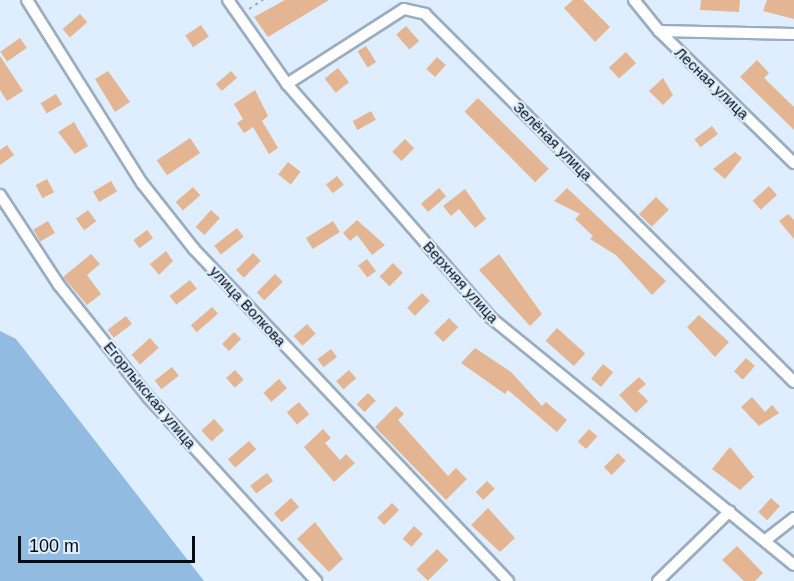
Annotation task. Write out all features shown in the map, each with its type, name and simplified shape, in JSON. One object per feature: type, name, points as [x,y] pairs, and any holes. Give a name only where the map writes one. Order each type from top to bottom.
[{"type":"street","name":"улица Волкова","points":[[27,0],[142,183],[194,249],[508,581]]},
{"type":"street","name":"Верхняя улица","points":[[228,0],[287,84],[490,317],[766,539],[794,565]]},
{"type":"street","name":"Лесная улица","points":[[634,0],[658,31],[794,163]]},
{"type":"street","name":"Зелёная улица","points":[[287,84],[404,9],[425,14],[794,382]]},
{"type":"street","points":[[658,31],[794,34]]},
{"type":"street","name":"Егорлыкская улица","points":[[0,195],[59,285],[149,398],[316,581]]},
{"type":"street","points":[[658,581],[730,511]]},
{"type":"street","points":[[766,539],[794,518]]},
{"type":"path","points":[[239,16],[263,0]]},
{"type":"water","points":[[0,331],[16,339],[204,581],[0,581]]},
{"type":"building","points":[[285,0],[329,0],[268,37],[254,17]]},
{"type":"building","points":[[573,0],[583,0],[610,27],[595,42],[564,8]]},
{"type":"building","points":[[701,0],[740,0],[739,12],[700,10]]},
{"type":"building","points":[[767,0],[794,0],[794,19],[763,11]]},
{"type":"building","points":[[80,14],[87,22],[70,37],[63,29]]},
{"type":"building","points":[[201,25],[209,37],[193,47],[185,36]]},
{"type":"building","points":[[406,26],[419,41],[409,50],[396,35]]},
{"type":"building","points":[[20,38],[27,48],[7,62],[0,52]]},
{"type":"building","points":[[366,46],[376,62],[368,67],[358,51]]},
{"type":"building","points":[[626,52],[636,63],[619,79],[609,67]]},
{"type":"building","points":[[0,56],[23,91],[7,101],[0,90]]},
{"type":"building","points":[[437,57],[446,65],[435,77],[426,69]]},
{"type":"building","points":[[757,60],[769,73],[764,78],[794,107],[794,130],[740,77]]},
{"type":"building","points":[[338,68],[349,82],[336,93],[325,78]]},
{"type":"building","points":[[108,71],[130,102],[115,112],[95,79]]},
{"type":"building","points":[[231,71],[237,78],[222,91],[216,84]]},
{"type":"building","points":[[663,78],[673,95],[663,105],[649,91]]},
{"type":"building","points":[[255,90],[268,116],[262,121],[278,148],[269,154],[253,127],[244,133],[237,123],[243,119],[234,104]]},
{"type":"building","points":[[56,94],[62,104],[47,114],[41,103]]},
{"type":"building","points":[[478,98],[549,169],[535,182],[465,111]]},
{"type":"building","points":[[371,111],[376,120],[357,130],[353,121]]},
{"type":"building","points":[[74,122],[88,146],[75,154],[58,132]]},
{"type":"building","points":[[712,126],[718,134],[700,147],[694,139]]},
{"type":"building","points":[[190,138],[200,153],[167,175],[157,160]]},
{"type":"building","points":[[405,139],[414,148],[401,161],[392,152]]},
{"type":"building","points":[[7,145],[14,155],[0,165],[0,150]]},
{"type":"building","points":[[735,152],[742,158],[725,179],[713,169]]},
{"type":"building","points":[[288,162],[301,172],[291,184],[278,175]]},
{"type":"building","points":[[337,176],[344,185],[333,193],[326,185]]},
{"type":"building","points":[[47,179],[54,192],[43,198],[36,185]]},
{"type":"building","points":[[111,181],[117,191],[99,202],[93,192]]},
{"type":"building","points":[[769,186],[777,195],[761,210],[753,201]]},
{"type":"building","points":[[193,187],[200,195],[183,210],[176,202]]},
{"type":"building","points":[[439,188],[446,196],[428,212],[421,204]]},
{"type":"building","points":[[567,188],[666,281],[652,295],[616,255],[590,239],[593,236],[575,219],[580,214],[554,201]]},
{"type":"building","points":[[465,189],[486,219],[475,228],[459,209],[451,216],[443,206]]},
{"type":"building","points":[[656,197],[669,210],[652,227],[639,214]]},
{"type":"building","points":[[88,210],[96,221],[84,230],[76,219]]},
{"type":"building","points":[[211,210],[220,218],[205,235],[196,227]]},
{"type":"building","points":[[788,214],[794,220],[794,239],[779,221]]},
{"type":"building","points":[[357,220],[385,245],[372,255],[357,235],[350,241],[343,233]]},
{"type":"building","points":[[48,221],[55,233],[40,242],[33,230]]},
{"type":"building","points":[[333,221],[340,232],[313,249],[306,238]]},
{"type":"building","points":[[237,228],[244,237],[221,255],[214,246]]},
{"type":"building","points":[[147,230],[153,238],[139,248],[133,240]]},
{"type":"building","points":[[166,251],[173,261],[159,275],[150,264]]},
{"type":"building","points":[[253,253],[261,261],[244,278],[236,270]]},
{"type":"building","points":[[91,254],[100,264],[87,275],[101,294],[87,305],[63,277]]},
{"type":"building","points":[[499,254],[542,314],[530,326],[479,270]]},
{"type":"building","points":[[367,259],[376,271],[367,278],[358,266]]},
{"type":"building","points":[[393,263],[403,273],[389,286],[380,276]]},
{"type":"building","points":[[275,274],[283,282],[264,300],[257,292]]},
{"type":"building","points":[[190,280],[197,289],[176,305],[170,296]]},
{"type":"building","points":[[422,293],[430,301],[415,316],[407,308]]},
{"type":"building","points":[[212,307],[218,314],[197,332],[191,325]]},
{"type":"building","points":[[699,315],[729,342],[715,357],[687,327]]},
{"type":"building","points":[[126,316],[132,324],[114,338],[108,330]]},
{"type":"building","points":[[449,318],[458,327],[443,342],[434,333]]},
{"type":"building","points":[[307,324],[316,334],[302,346],[294,336]]},
{"type":"building","points":[[557,328],[585,353],[574,366],[546,341]]},
{"type":"building","points":[[234,332],[241,339],[229,351],[222,344]]},
{"type":"building","points":[[150,338],[159,348],[140,364],[131,355]]},
{"type":"building","points":[[475,348],[511,372],[542,406],[546,402],[567,420],[557,432],[508,390],[505,394],[461,363]]},
{"type":"building","points":[[331,349],[337,357],[323,367],[317,359]]},
{"type":"building","points":[[746,358],[755,366],[743,379],[734,371]]},
{"type":"building","points":[[603,364],[613,372],[601,387],[591,379]]},
{"type":"building","points":[[172,367],[179,376],[161,389],[155,381]]},
{"type":"building","points":[[235,370],[244,380],[235,388],[226,378]]},
{"type":"building","points":[[349,370],[356,378],[343,389],[336,381]]},
{"type":"building","points":[[639,377],[646,384],[638,391],[648,401],[636,413],[619,395]]},
{"type":"building","points":[[279,379],[287,388],[271,402],[263,393]]},
{"type":"building","points":[[368,393],[376,401],[364,412],[357,404]]},
{"type":"building","points":[[752,397],[765,412],[772,405],[779,413],[759,426],[741,407]]},
{"type":"building","points":[[299,402],[309,414],[297,425],[287,412]]},
{"type":"building","points":[[396,406],[404,414],[398,420],[448,476],[456,468],[467,479],[446,500],[375,427]]},
{"type":"building","points":[[214,419],[224,430],[211,442],[201,430]]},
{"type":"building","points":[[323,429],[331,438],[325,443],[340,460],[346,454],[355,463],[334,482],[304,447]]},
{"type":"building","points":[[589,429],[597,436],[586,449],[578,442]]},
{"type":"building","points":[[249,441],[256,449],[235,468],[228,459]]},
{"type":"building","points":[[730,447],[754,477],[740,490],[712,469]]},
{"type":"building","points":[[618,453],[626,461],[612,475],[604,467]]},
{"type":"building","points":[[267,473],[273,481],[256,494],[250,486]]},
{"type":"building","points":[[487,481],[495,489],[483,500],[476,492]]},
{"type":"building","points":[[291,498],[299,507],[282,522],[274,513]]},
{"type":"building","points":[[771,498],[780,506],[767,520],[758,512]]},
{"type":"building","points":[[392,503],[399,510],[384,525],[377,518]]},
{"type":"building","points":[[488,508],[515,538],[500,552],[471,525]]},
{"type":"building","points":[[315,522],[343,559],[329,572],[297,539]]},
{"type":"building","points":[[414,526],[423,534],[412,547],[403,539]]},
{"type":"building","points":[[737,546],[763,573],[755,581],[744,581],[722,560]]},
{"type":"building","points":[[437,549],[448,560],[428,581],[416,570]]}]
